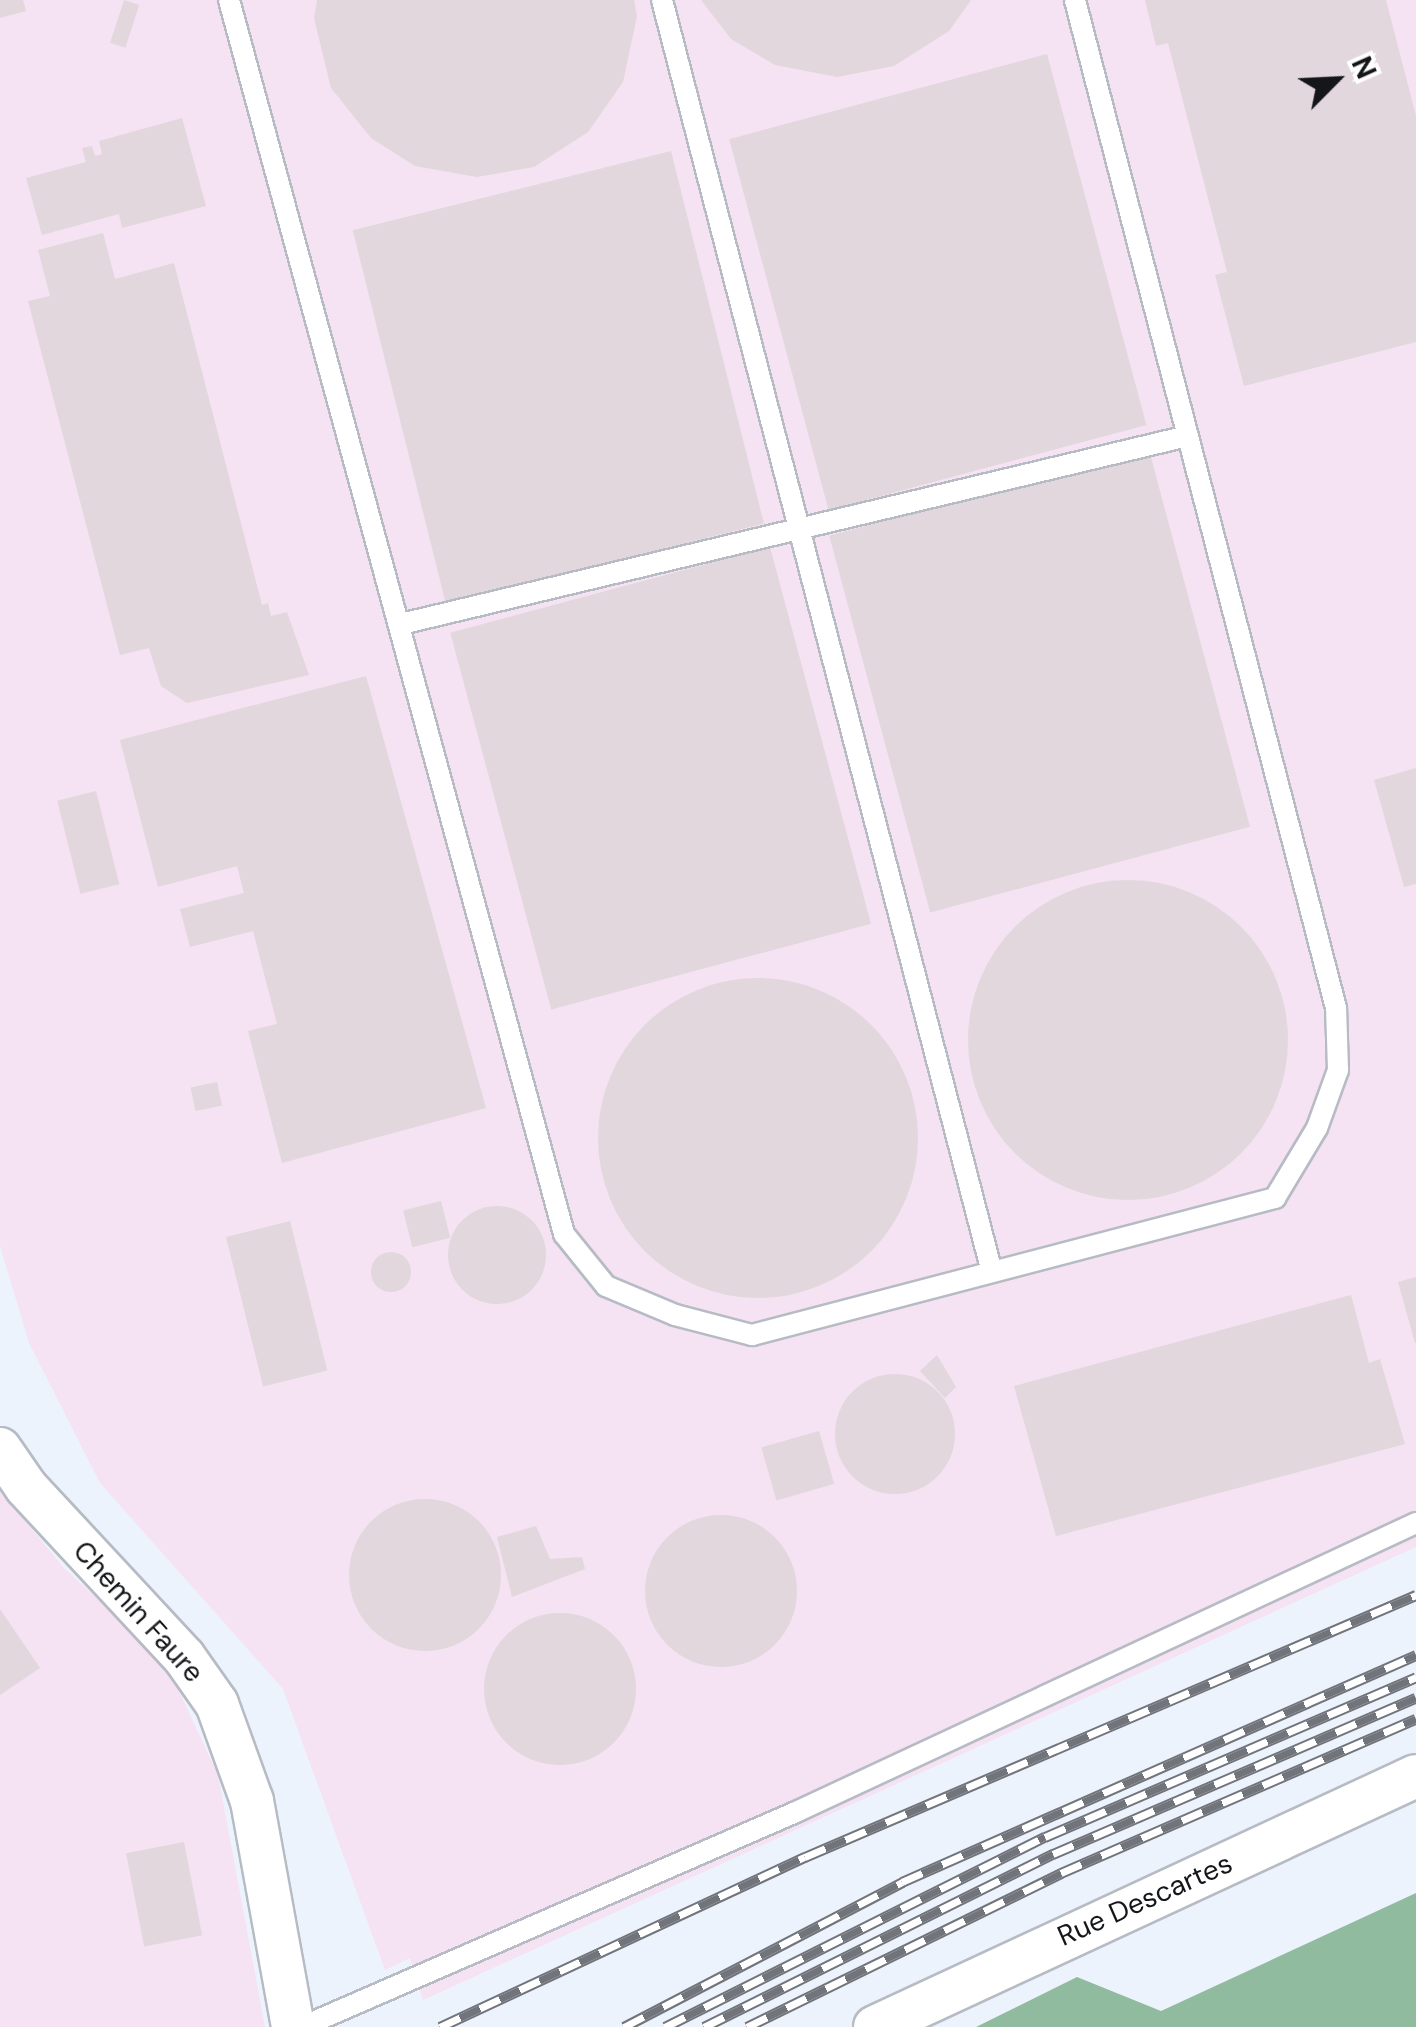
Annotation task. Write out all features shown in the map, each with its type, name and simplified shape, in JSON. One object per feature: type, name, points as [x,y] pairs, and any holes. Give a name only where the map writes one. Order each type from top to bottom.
[{"type":"street","name":"Chemin Faure","points":[[0,1449],[26,1487],[184,1657],[217,1704],[252,1800],[292,2027]]},
{"type":"street","name":"Rue Descartes","points":[[875,2027],[1416,1776]]},
{"type":"lane","points":[[229,0],[564,1234],[606,1286],[675,1315],[752,1335],[1275,1198],[1316,1128],[1338,1070],[1336,1008],[1075,0]]},
{"type":"lane","points":[[662,0],[992,1272]]},
{"type":"lane","points":[[401,624],[1188,436]]},
{"type":"lane","points":[[302,2027],[796,1812],[1416,1523]]},
{"type":"shaded area","points":[[0,0],[1416,0],[1416,1547],[423,2000],[410,1958],[385,1970],[283,1689],[100,1483],[29,1343],[0,1246]]},
{"type":"shaded area","points":[[0,1491],[64,1568],[165,1661],[218,1775],[265,2027],[0,2027]]},
{"type":"green space","points":[[1416,1893],[1416,2027],[976,2027],[1077,1977],[1161,2011]]},
{"type":"building","points":[[0,0],[23,0],[26,11],[0,18]]},
{"type":"building","points":[[124,0],[139,5],[125,48],[110,43]]},
{"type":"building","points":[[317,0],[634,0],[637,16],[623,82],[588,132],[534,167],[477,177],[415,166],[371,138],[331,88],[314,18]]},
{"type":"building","points":[[701,0],[971,0],[949,31],[894,66],[837,77],[775,65],[731,39]]},
{"type":"building","points":[[1145,0],[1386,0],[1416,116],[1416,342],[1244,386],[1215,275],[1227,272],[1168,43],[1156,46]]},
{"type":"building","points":[[1047,54],[1146,425],[829,510],[729,139]]},
{"type":"building","points":[[182,118],[206,206],[122,228],[119,214],[42,235],[26,178],[86,162],[82,148],[92,146],[95,156],[102,154],[99,141]]},
{"type":"building","points":[[671,151],[764,524],[446,603],[353,230]]},
{"type":"building","points":[[103,233],[115,279],[174,263],[262,605],[268,603],[271,616],[287,612],[309,675],[187,703],[161,686],[149,648],[120,655],[28,301],[50,296],[38,250]]},
{"type":"building","points":[[1149,450],[1250,827],[930,912],[829,536]]},
{"type":"building","points":[[770,547],[871,924],[551,1009],[450,633]]},
{"type":"building","points":[[366,676],[486,1108],[282,1163],[248,1031],[277,1024],[253,931],[190,947],[180,909],[244,893],[237,866],[158,887],[120,740]]},
{"type":"building","points":[[1416,768],[1416,884],[1404,887],[1374,780]]},
{"type":"building","points":[[96,791],[119,884],[80,894],[57,801]]},
{"type":"building","points":[[1128,880],[1159,883],[1189,892],[1217,907],[1241,927],[1261,951],[1276,979],[1285,1009],[1285,1071],[1276,1101],[1261,1129],[1241,1153],[1217,1173],[1189,1188],[1159,1197],[1128,1200],[1097,1197],[1067,1188],[1039,1173],[1015,1153],[995,1129],[980,1101],[971,1071],[968,1040],[971,1009],[980,979],[995,951],[1015,927],[1039,907],[1067,892],[1097,883]]},
{"type":"building","points":[[758,978],[789,981],[819,990],[847,1005],[871,1025],[891,1049],[906,1077],[915,1107],[915,1169],[906,1199],[891,1227],[871,1251],[847,1271],[819,1286],[789,1295],[758,1298],[727,1295],[697,1286],[669,1271],[645,1251],[625,1227],[610,1199],[601,1169],[598,1138],[601,1107],[610,1077],[625,1049],[645,1025],[669,1005],[697,990],[727,981]]},
{"type":"building","points":[[217,1082],[222,1105],[196,1111],[191,1088]]},
{"type":"building","points":[[441,1201],[450,1238],[412,1247],[403,1210]]},
{"type":"building","points":[[497,1206],[516,1210],[532,1220],[542,1236],[546,1255],[542,1274],[532,1290],[516,1300],[497,1304],[478,1300],[462,1290],[452,1274],[448,1255],[452,1236],[462,1220],[478,1210]]},
{"type":"building","points":[[290,1221],[327,1370],[263,1386],[226,1237]]},
{"type":"building","points":[[391,1252],[405,1258],[411,1272],[405,1286],[391,1292],[377,1286],[371,1272],[377,1258]]},
{"type":"building","points":[[1416,1277],[1416,1343],[1415,1343],[1398,1282]]},
{"type":"building","points":[[1351,1295],[1369,1363],[1380,1359],[1405,1444],[1056,1536],[1014,1386]]},
{"type":"building","points":[[937,1355],[956,1387],[945,1398],[920,1371]]},
{"type":"building","points":[[895,1374],[918,1378],[938,1391],[951,1411],[955,1434],[951,1457],[938,1477],[918,1490],[895,1494],[872,1490],[852,1477],[839,1457],[835,1434],[839,1411],[852,1391],[872,1378]]},
{"type":"building","points":[[819,1431],[834,1484],[776,1500],[761,1448]]},
{"type":"building","points":[[425,1499],[454,1505],[479,1521],[495,1546],[501,1575],[495,1604],[479,1629],[454,1645],[425,1651],[396,1645],[371,1629],[355,1604],[349,1575],[355,1546],[371,1521],[396,1505]]},
{"type":"building","points":[[721,1515],[750,1521],[774,1538],[791,1562],[797,1591],[791,1620],[774,1644],[750,1661],[721,1667],[692,1661],[668,1644],[651,1620],[645,1591],[651,1562],[668,1538],[692,1521]]},
{"type":"building","points":[[536,1526],[550,1559],[582,1557],[585,1569],[512,1597],[497,1537]]},
{"type":"building","points":[[0,1609],[40,1668],[0,1695]]},
{"type":"building","points":[[560,1613],[589,1619],[614,1635],[630,1660],[636,1689],[630,1718],[614,1743],[589,1759],[560,1765],[531,1759],[506,1743],[490,1718],[484,1689],[490,1660],[506,1635],[531,1619]]},
{"type":"building","points":[[184,1842],[202,1935],[144,1947],[126,1853]]},
{"type":"railway","points":[[440,2027],[805,1857],[1416,1595]]},
{"type":"railway","points":[[624,2027],[902,1882],[1416,1655]]},
{"type":"railway","points":[[665,2027],[1045,1837],[1416,1677]]},
{"type":"railway","points":[[704,2027],[1053,1854],[1416,1698]]},
{"type":"railway","points":[[747,2027],[1061,1873],[1416,1719]]}]
